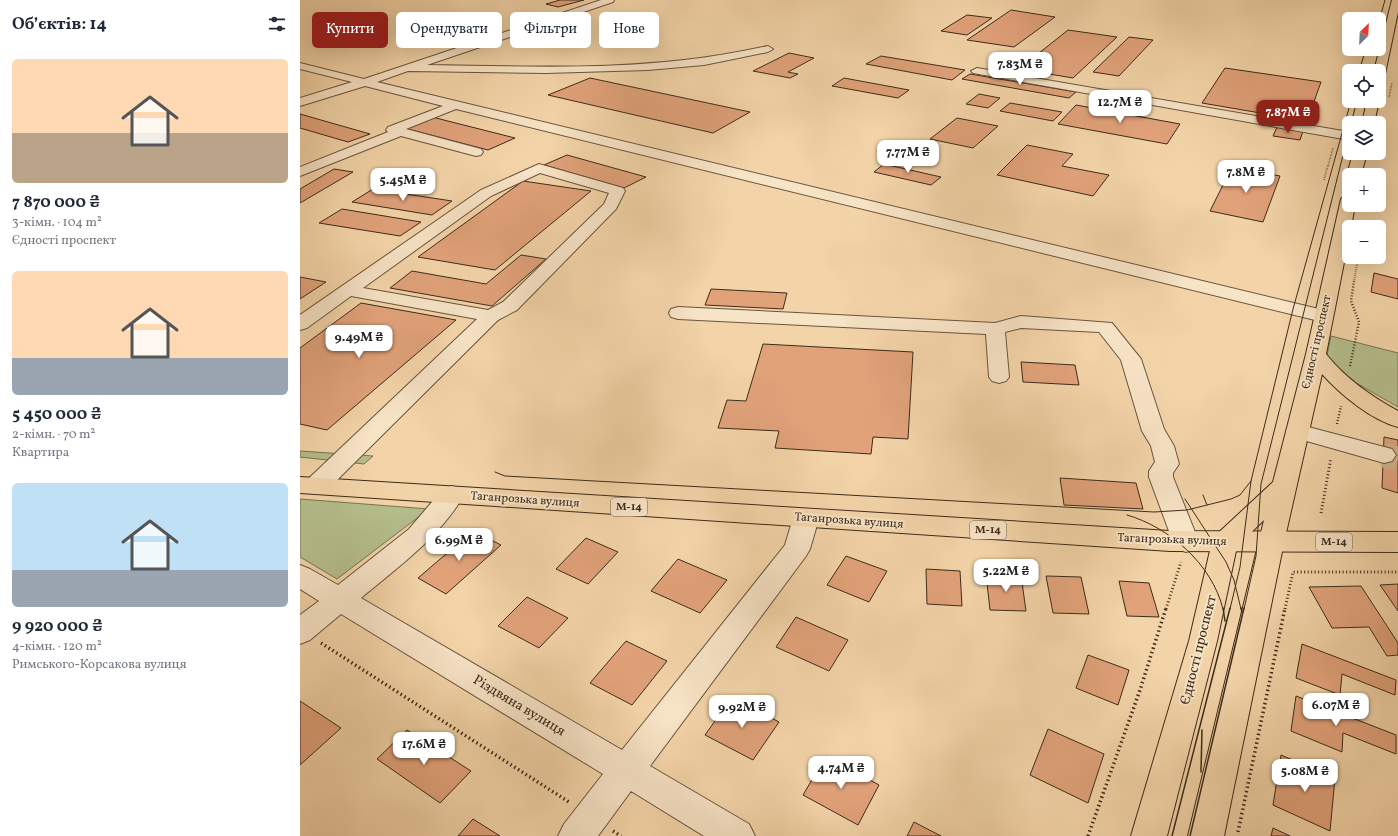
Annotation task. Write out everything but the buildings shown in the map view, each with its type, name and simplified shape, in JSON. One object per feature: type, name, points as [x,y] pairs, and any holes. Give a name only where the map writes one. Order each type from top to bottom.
[{"type":"main road","points":[[1381,64],[1396,0]]},
{"type":"main road","name":"Єдності проспект","points":[[1206,836],[1266,570],[1270,542],[1316,354],[1346,212]]},
{"type":"main road","points":[[1316,354],[1346,387],[1398,420]]},
{"type":"main road","name":"Таганрозька вулиця","points":[[308,485],[806,518],[1184,552],[1225,542],[1398,542]]},
{"type":"main road","points":[[1225,542],[1284,485]]},
{"type":"main road","name":"Єдності проспект","points":[[1149,836],[1203,641],[1225,542]]},
{"type":"street","points":[[300,102],[409,68],[610,0]]},
{"type":"street","points":[[409,68],[522,69],[639,67],[708,60],[768,49]]},
{"type":"street","points":[[300,66],[1323,316]]},
{"type":"street","points":[[977,71],[1342,135]]},
{"type":"street","points":[[455,105],[393,130],[476,152]]},
{"type":"street","points":[[300,172],[400,132]]},
{"type":"street","points":[[300,324],[486,193],[539,168],[618,191],[611,206],[510,306],[491,316],[308,485]]},
{"type":"street","points":[[347,290],[491,316]]},
{"type":"street","points":[[678,313],[995,329],[1021,322],[1105,327],[1131,359],[1152,431],[1160,439],[1164,450],[1167,464],[1161,471],[1161,477],[1184,552]]},
{"type":"street","points":[[995,329],[999,377]]},
{"type":"street","points":[[1297,431],[1384,455]]},
{"type":"street","points":[[301,631],[418,536],[452,495]]},
{"type":"street","points":[[584,826],[797,549],[806,518]]},
{"type":"street","name":"Різдвяна вулиця","points":[[300,576],[737,836]]},
{"type":"path","points":[[1324,180],[1342,137]]},
{"type":"path","points":[[1321,513],[1334,441],[1359,322],[1351,301],[1357,264]]},
{"type":"path","points":[[1088,836],[1140,690],[1184,552]]},
{"type":"path","points":[[1237,836],[1292,572],[1398,572]]},
{"type":"path","points":[[301,631],[584,826],[621,836]]},
{"type":"green space","points":[[1331,336],[1398,353],[1398,407],[1325,365]]},
{"type":"green space","points":[[300,451],[373,456],[364,464],[300,457]]},
{"type":"green space","points":[[300,499],[429,509],[337,579],[300,557]]},
{"type":"tunnel","points":[[1384,455],[1398,459]]},
{"type":"tram line","points":[[1382,12],[1385,0]]},
{"type":"tram line","points":[[1361,64],[1364,56]]},
{"type":"tram line","points":[[1251,481],[1293,309],[1349,108]]},
{"type":"tram line","points":[[1353,116],[1355,108]]},
{"type":"tram line","points":[[1244,609],[1256,556],[1261,484],[1342,159]]},
{"type":"tram line","points":[[495,472],[505,476],[1154,512],[1191,509]]},
{"type":"tram line","points":[[1207,505],[1231,499],[1240,495],[1251,481]]},
{"type":"tram line","points":[[1235,586],[1240,567],[1251,481]]},
{"type":"tram line","points":[[1203,495],[1207,505]]},
{"type":"tram line","points":[[1185,499],[1191,509]]},
{"type":"tram line","points":[[1191,509],[1207,505]]},
{"type":"tram line","points":[[1191,509],[1226,562],[1235,586]]},
{"type":"tram line","points":[[1127,515],[1158,528],[1187,550],[1209,577],[1223,609]]},
{"type":"tram line","points":[[1230,609],[1235,586]]},
{"type":"tram line","points":[[1235,586],[1241,609]]},
{"type":"tram line","points":[[1223,608],[1225,621]]},
{"type":"tram line","points":[[1172,836],[1230,608]]},
{"type":"tram line","points":[[1241,608],[1242,612]]},
{"type":"tram line","points":[[1190,836],[1244,608]]},
{"type":"tram line","points":[[1201,772],[1202,730]]}]
